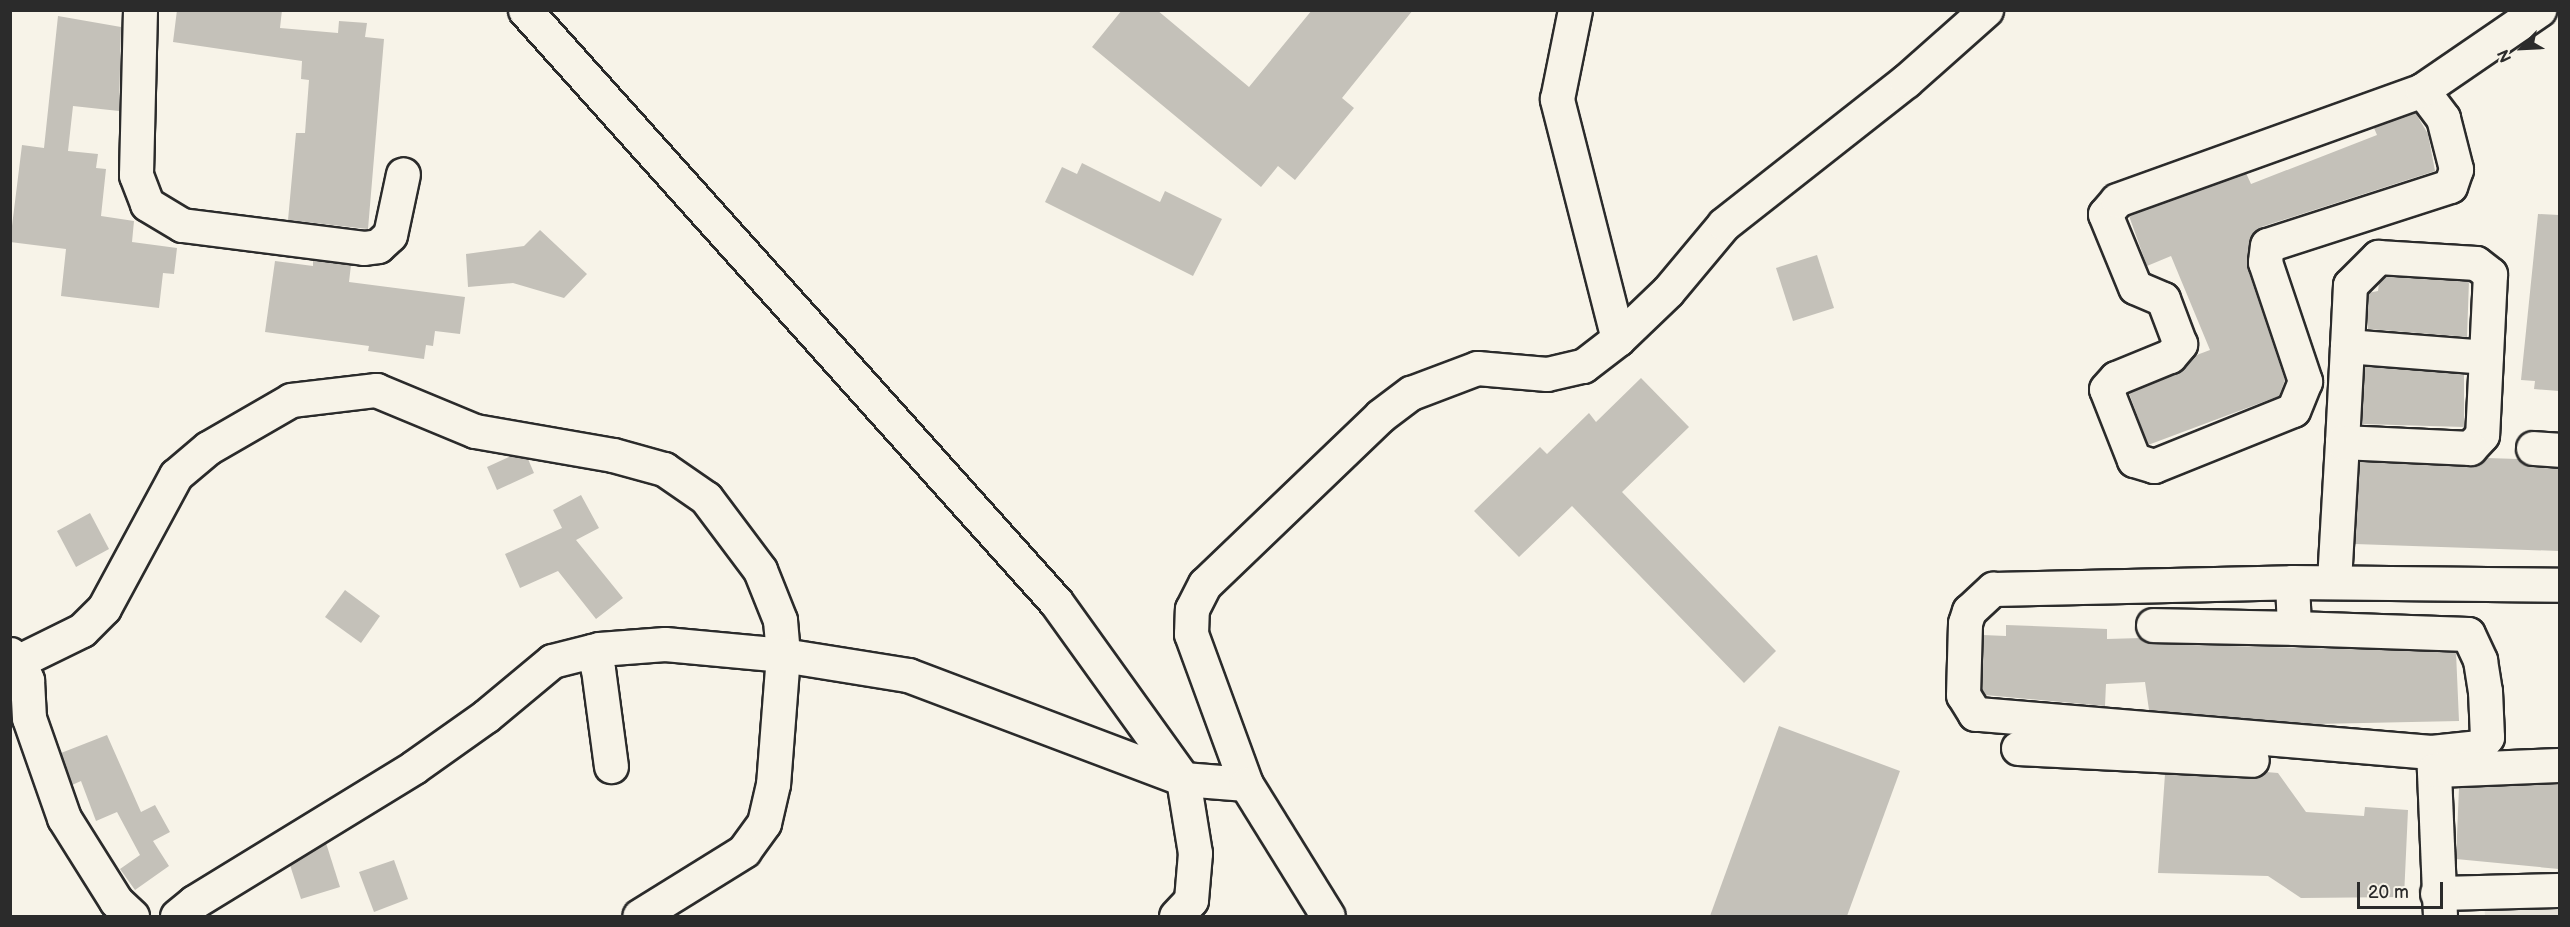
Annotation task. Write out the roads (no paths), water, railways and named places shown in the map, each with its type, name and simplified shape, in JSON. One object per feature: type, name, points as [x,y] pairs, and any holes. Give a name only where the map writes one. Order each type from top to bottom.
[{"type":"street","points":[[140,10],[136,175],[147,204],[182,225],[364,248],[378,246],[390,236],[403,174]]},
{"type":"street","points":[[525,10],[1056,602],[1184,778],[1195,853],[1191,900],[1176,916]]},
{"type":"street","points":[[1575,10],[1557,99],[1618,339]]},
{"type":"street","points":[[1328,916],[1246,784],[1191,634],[1191,609],[1205,584],[1380,416],[1412,393],[1478,368],[1546,374],[1584,366],[1618,339],[1668,291],[1716,231],[1906,81],[1986,10]]},
{"type":"street","points":[[2422,90],[2444,118],[2457,169],[2450,186],[2267,245],[2265,262],[2305,381],[2293,410],[2154,466],[2134,460],[2106,389],[2116,378],[2170,356],[2180,344],[2163,299],[2135,287],[2105,214],[2117,200],[2422,90],[2539,10]]},
{"type":"street","points":[[2334,581],[2350,285],[2378,257],[2476,263],[2490,274],[2482,435],[2470,448],[2342,442]]},
{"type":"street","points":[[2347,346],[2486,357]]},
{"type":"street","points":[[132,916],[116,901],[64,818],[29,718],[27,680],[15,658],[82,630],[104,608],[176,474],[208,448],[291,400],[376,390],[476,431],[613,455],[664,469],[706,498],[760,570],[780,620],[783,655],[773,784],[764,823],[744,851],[639,916]]},
{"type":"street","points":[[2153,626],[2468,634],[2474,644],[2486,691],[2487,737],[2479,747],[2431,752],[1975,714],[1963,695],[1965,622],[1969,611],[1992,589],[2334,581],[2559,585]]},
{"type":"street","points":[[2292,582],[2294,628]]},
{"type":"street","points":[[2425,633],[2427,583]]},
{"type":"street","points":[[177,916],[194,902],[414,767],[486,716],[552,661],[592,651],[665,644],[783,655],[908,675],[1184,778],[1246,784]]},
{"type":"street","points":[[592,651],[598,669],[611,765]]},
{"type":"street","points":[[2018,748],[2434,770],[2559,765]]},
{"type":"street","points":[[2434,770],[2438,905],[2559,890]]}]
